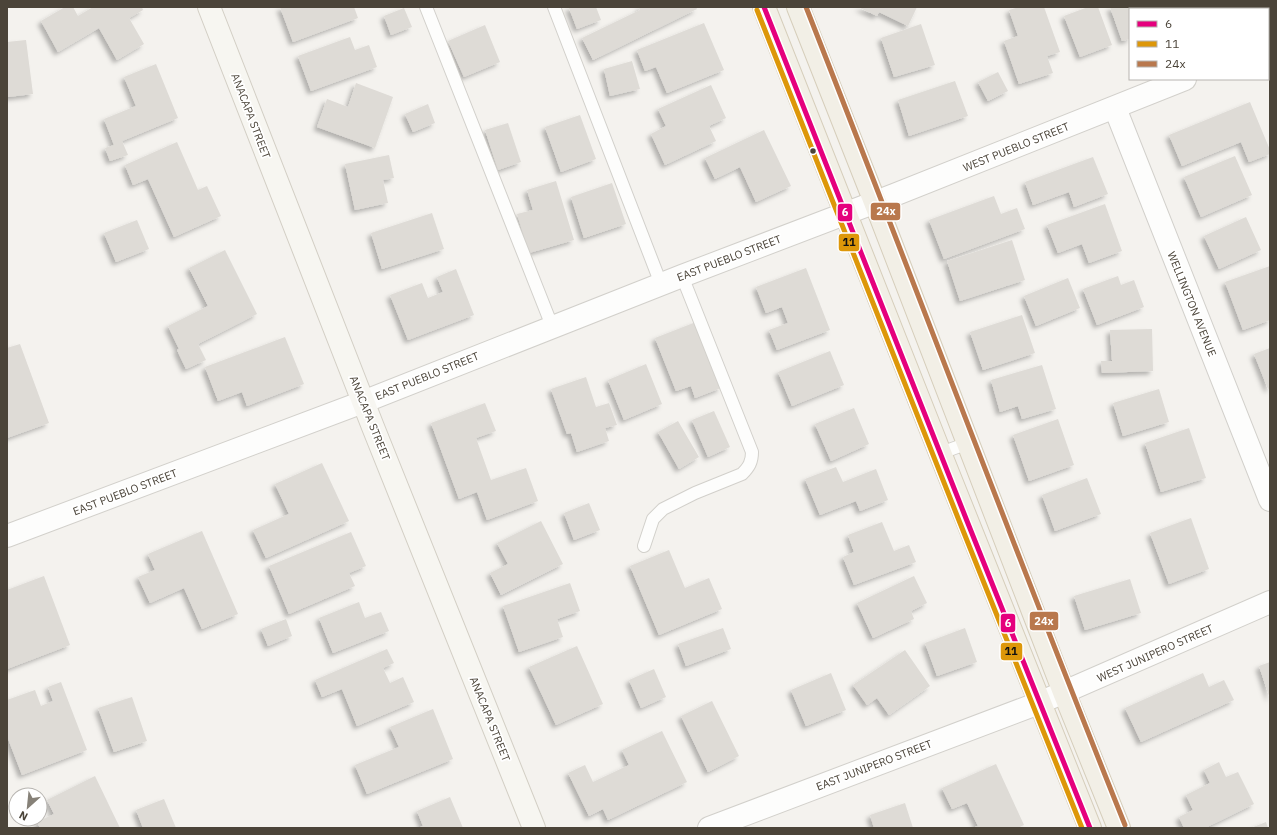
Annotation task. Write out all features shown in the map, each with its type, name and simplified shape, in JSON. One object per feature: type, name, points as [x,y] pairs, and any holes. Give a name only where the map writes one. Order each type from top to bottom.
[{"type":"main road","points":[[764,7],[847,213],[1039,703],[1090,828]]},
{"type":"main road","points":[[798,7],[1118,828]]},
{"type":"street","name":"ANACAPA STREET","points":[[209,7],[363,402],[534,828]]},
{"type":"street","name":"WEST PUEBLO STREET","points":[[847,213],[1183,80]]},
{"type":"street","name":"WELLINGTON AVENUE","points":[[1115,108],[1270,500]]},
{"type":"street","name":"EAST PUEBLO STREET","points":[[7,536],[363,402],[552,326],[847,213]]},
{"type":"street","name":"WEST JUNIPERO STREET","points":[[1039,703],[1270,602]]},
{"type":"street","name":"EAST JUNIPERO STREET","points":[[709,828],[1039,703]]},
{"type":"lane","points":[[426,7],[552,326]]},
{"type":"lane","points":[[554,7],[661,284]]},
{"type":"lane","points":[[644,546],[650,527],[657,514],[695,493],[742,474],[747,469],[752,458],[752,452],[682,276]]},
{"type":"lane","points":[[941,453],[968,443]]},
{"type":"building","points":[[65,7],[73,7],[78,16],[93,7],[142,7],[143,10],[129,18],[144,44],[117,60],[99,28],[58,52],[41,21]]},
{"type":"building","points":[[280,7],[354,7],[358,18],[293,42]]},
{"type":"building","points":[[596,7],[601,20],[577,29],[569,8]]},
{"type":"building","points":[[639,7],[696,7],[697,9],[593,60],[582,38],[640,10]]},
{"type":"building","points":[[858,7],[917,7],[908,26],[879,12],[877,16]]},
{"type":"building","points":[[1019,7],[1044,7],[1060,52],[1047,56],[1053,73],[1019,84],[1004,41],[1018,36],[1009,10]]},
{"type":"building","points":[[1088,7],[1098,7],[1112,45],[1080,57],[1064,16]]},
{"type":"building","points":[[1110,7],[1149,7],[1129,8],[1129,39],[1122,41]]},
{"type":"building","points":[[404,8],[412,27],[391,35],[384,16]]},
{"type":"building","points":[[704,23],[724,70],[667,93],[656,67],[645,71],[637,50]]},
{"type":"building","points":[[921,24],[935,65],[894,77],[881,38]]},
{"type":"building","points":[[485,25],[500,62],[464,77],[448,41]]},
{"type":"building","points":[[350,37],[355,50],[369,45],[377,67],[311,91],[298,56]]},
{"type":"building","points":[[26,40],[33,94],[8,97],[7,42]]},
{"type":"building","points":[[632,61],[640,89],[610,96],[604,69]]},
{"type":"building","points":[[156,64],[178,118],[122,141],[128,155],[110,161],[105,148],[114,145],[104,119],[136,106],[124,77]]},
{"type":"building","points":[[998,72],[1008,91],[988,101],[978,82]]},
{"type":"building","points":[[955,81],[968,116],[909,136],[898,100]]},
{"type":"building","points":[[356,83],[393,97],[375,148],[317,127],[327,99],[348,107]]},
{"type":"building","points":[[711,85],[726,118],[709,126],[716,141],[665,165],[651,134],[666,126],[658,109]]},
{"type":"building","points":[[1250,102],[1270,150],[1270,154],[1249,162],[1241,142],[1182,166],[1169,135]]},
{"type":"building","points":[[428,104],[435,123],[413,132],[405,114]]},
{"type":"building","points":[[580,115],[596,159],[561,172],[545,127]]},
{"type":"building","points":[[508,123],[521,162],[498,170],[485,130]]},
{"type":"building","points":[[764,130],[791,186],[756,202],[740,167],[715,179],[705,158]]},
{"type":"building","points":[[177,142],[198,190],[207,186],[221,216],[174,237],[148,179],[133,185],[125,165]]},
{"type":"building","points":[[389,155],[394,178],[383,180],[388,203],[355,210],[345,164]]},
{"type":"building","points":[[1235,156],[1252,195],[1201,217],[1184,177]]},
{"type":"building","points":[[1093,157],[1108,194],[1074,207],[1069,192],[1033,205],[1025,182]]},
{"type":"building","points":[[556,181],[574,240],[529,253],[517,214],[533,210],[527,190]]},
{"type":"building","points":[[612,183],[626,224],[584,238],[571,197]]},
{"type":"building","points":[[994,196],[1001,214],[1017,208],[1025,229],[944,259],[929,220]]},
{"type":"building","points":[[1105,204],[1122,251],[1089,263],[1082,244],[1058,253],[1047,225]]},
{"type":"building","points":[[432,213],[444,249],[382,269],[371,233]]},
{"type":"building","points":[[1246,217],[1261,250],[1219,269],[1204,236]]},
{"type":"building","points":[[137,220],[149,249],[116,262],[104,233]]},
{"type":"building","points":[[1012,240],[1025,280],[960,301],[947,261]]},
{"type":"building","points":[[225,250],[257,314],[198,344],[206,360],[186,369],[177,350],[179,349],[168,326],[208,306],[189,268]]},
{"type":"building","points":[[1270,266],[1270,320],[1243,330],[1225,282]]},
{"type":"building","points":[[806,268],[830,330],[777,350],[769,330],[788,323],[782,307],[766,313],[756,287]]},
{"type":"building","points":[[456,269],[474,315],[408,340],[390,295],[422,283],[428,298],[443,292],[437,277]]},
{"type":"building","points":[[1118,276],[1121,285],[1134,280],[1144,307],[1097,325],[1083,289]]},
{"type":"building","points":[[1068,278],[1080,308],[1036,326],[1024,296]]},
{"type":"building","points":[[1022,315],[1035,353],[983,370],[970,332]]},
{"type":"building","points":[[696,322],[721,388],[695,398],[691,386],[676,391],[655,338]]},
{"type":"building","points":[[1152,329],[1153,371],[1102,373],[1101,361],[1112,361],[1110,330]]},
{"type":"building","points":[[285,337],[304,384],[247,406],[242,392],[218,401],[205,367]]},
{"type":"building","points":[[20,344],[49,423],[7,438],[7,348]]},
{"type":"building","points":[[1270,348],[1270,388],[1268,389],[1254,354]]},
{"type":"building","points":[[830,351],[844,385],[792,406],[778,372]]},
{"type":"building","points":[[646,364],[662,404],[624,420],[608,380]]},
{"type":"building","points":[[1042,365],[1056,409],[1022,419],[1018,406],[1000,412],[991,380]]},
{"type":"building","points":[[586,377],[596,407],[609,403],[617,425],[605,428],[609,441],[577,452],[571,433],[567,434],[551,389]]},
{"type":"building","points":[[1159,389],[1169,422],[1123,436],[1113,403]]},
{"type":"building","points":[[485,403],[496,431],[476,438],[491,480],[526,468],[538,501],[487,520],[477,492],[459,499],[431,423]]},
{"type":"building","points":[[854,408],[869,444],[831,461],[815,424]]},
{"type":"building","points":[[714,411],[730,447],[708,457],[692,420]]},
{"type":"building","points":[[1058,419],[1074,465],[1029,481],[1013,435]]},
{"type":"building","points":[[678,421],[699,457],[679,469],[658,432]]},
{"type":"building","points":[[1189,428],[1206,478],[1161,492],[1145,443]]},
{"type":"building","points":[[322,463],[349,521],[266,558],[253,530],[289,514],[275,484]]},
{"type":"building","points":[[836,467],[843,482],[876,469],[888,500],[860,511],[856,501],[820,515],[805,479]]},
{"type":"building","points":[[1087,478],[1101,514],[1055,531],[1042,495]]},
{"type":"building","points":[[589,503],[600,530],[574,540],[564,513]]},
{"type":"building","points":[[1191,518],[1209,569],[1169,584],[1150,533]]},
{"type":"building","points":[[541,521],[563,564],[501,595],[490,573],[508,564],[497,543]]},
{"type":"building","points":[[882,522],[894,551],[909,545],[916,562],[854,585],[843,557],[854,552],[848,535]]},
{"type":"building","points":[[202,531],[238,614],[202,629],[184,588],[150,603],[138,577],[155,570],[148,554]]},
{"type":"building","points":[[351,532],[366,566],[349,573],[355,586],[289,614],[269,566]]},
{"type":"building","points":[[669,550],[685,588],[709,578],[722,609],[659,635],[630,566]]},
{"type":"building","points":[[44,576],[70,645],[7,669],[7,590]]},
{"type":"building","points":[[914,576],[927,603],[911,611],[914,619],[873,638],[857,603]]},
{"type":"building","points":[[1130,579],[1141,613],[1085,630],[1074,596]]},
{"type":"building","points":[[570,583],[580,611],[557,619],[563,637],[519,652],[503,606]]},
{"type":"building","points":[[359,602],[365,618],[381,612],[389,631],[333,653],[319,618]]},
{"type":"building","points":[[286,619],[292,636],[268,646],[261,629]]},
{"type":"building","points":[[723,628],[731,649],[686,666],[678,644]]},
{"type":"building","points":[[965,628],[977,662],[937,676],[925,643]]},
{"type":"building","points":[[577,646],[603,704],[556,725],[529,667]]},
{"type":"building","points":[[387,649],[394,663],[383,668],[390,683],[403,677],[414,702],[357,726],[342,689],[322,697],[315,680]]},
{"type":"building","points":[[905,650],[930,686],[889,715],[877,698],[867,705],[853,685]]},
{"type":"building","points":[[1270,662],[1270,699],[1259,666]]},
{"type":"building","points":[[654,669],[666,697],[641,708],[629,680]]},
{"type":"building","points":[[831,673],[846,710],[806,726],[791,690]]},
{"type":"building","points":[[1203,673],[1209,687],[1224,680],[1234,700],[1141,742],[1125,708]]},
{"type":"building","points":[[61,682],[87,750],[22,775],[7,736],[7,700],[35,690],[41,706],[53,701],[48,687]]},
{"type":"building","points":[[132,697],[147,741],[114,752],[98,708]]},
{"type":"building","points":[[712,701],[739,756],[708,772],[681,716]]},
{"type":"building","points":[[433,709],[453,759],[367,794],[355,765],[399,747],[390,727]]},
{"type":"building","points":[[662,731],[687,782],[608,820],[603,809],[589,816],[568,773],[585,765],[593,782],[629,765],[622,750]]},
{"type":"building","points":[[1219,762],[1226,777],[1238,772],[1254,804],[1205,828],[1184,828],[1179,817],[1193,810],[1186,795],[1210,783],[1204,770]]},
{"type":"building","points":[[996,764],[1024,825],[1017,828],[972,828],[978,826],[967,803],[952,809],[942,788]]},
{"type":"building","points":[[95,776],[120,828],[40,828],[48,827],[48,817],[54,814],[48,800]]},
{"type":"building","points":[[450,797],[463,828],[418,828],[423,826],[417,811]]},
{"type":"building","points":[[164,799],[176,828],[143,828],[136,810]]},
{"type":"building","points":[[905,803],[913,828],[874,828],[870,815]]},
{"type":"building","points":[[1266,822],[1268,828],[1251,828]]},
{"type":"transit line","name":"6","points":[[764,7],[1090,828]]},
{"type":"transit line","name":"24x","points":[[806,7],[1044,621],[1125,825]]},
{"type":"transit line","name":"11","points":[[757,10],[1082,828]]}]
